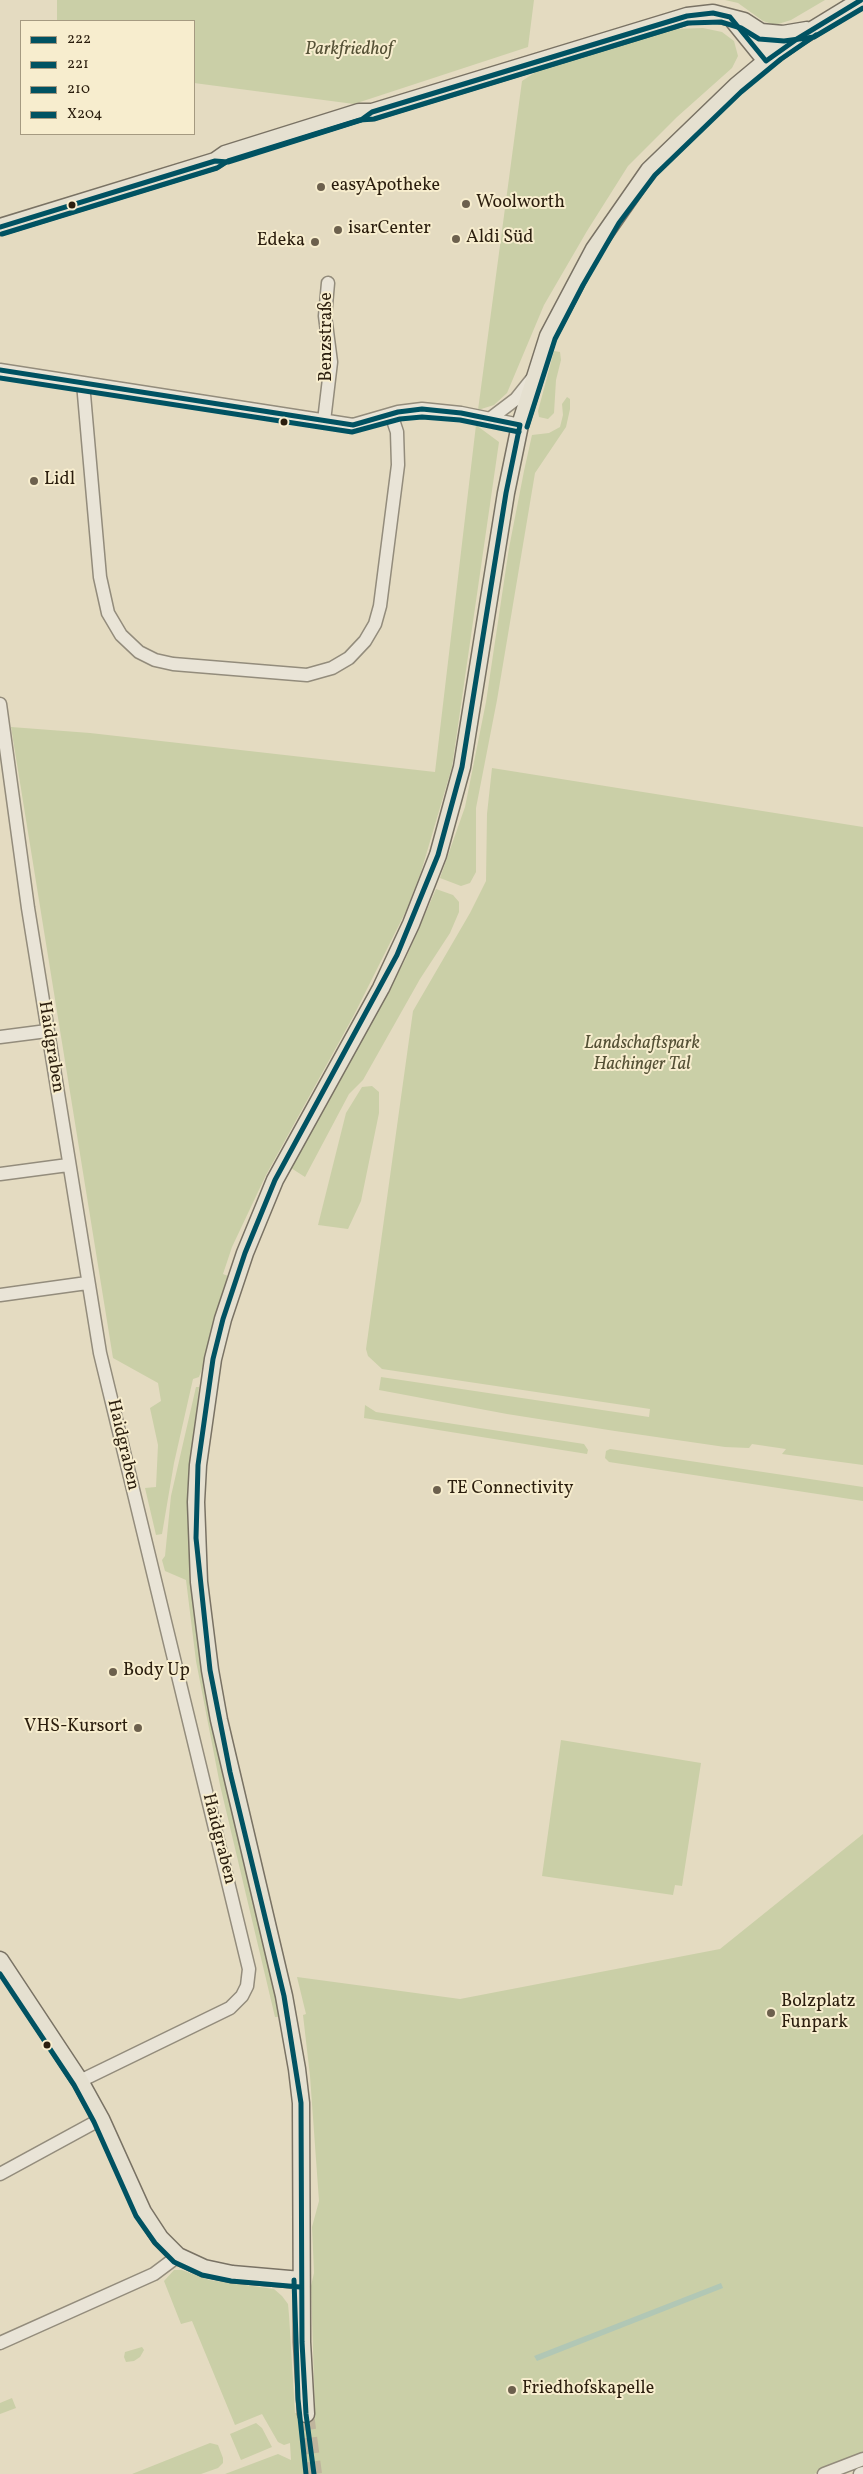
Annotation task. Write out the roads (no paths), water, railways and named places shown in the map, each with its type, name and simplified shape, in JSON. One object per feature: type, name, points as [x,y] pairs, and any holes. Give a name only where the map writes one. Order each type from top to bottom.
[{"type":"main road","points":[[306,2414],[301,2280],[302,2131],[297,2069],[284,1996],[230,1772],[210,1670],[196,1546],[198,1465],[213,1359],[227,1305],[244,1253],[275,1180],[397,955],[438,855],[462,767],[501,528],[520,425],[548,336],[576,281],[613,219],[649,170],[703,117],[771,57],[860,0]]},
{"type":"main road","points":[[0,228],[215,161],[228,162],[361,120],[372,112],[687,16],[713,13],[744,21],[761,32],[783,34],[812,30]]},
{"type":"main road","points":[[730,17],[771,57]]},
{"type":"main road","points":[[761,32],[771,57]]},
{"type":"main road","points":[[0,1960],[80,2081],[101,2119],[149,2223],[160,2238],[178,2256],[204,2268],[232,2274],[301,2280]]},
{"type":"street","name":"Benzstraße","points":[[324,421],[331,362],[325,316],[328,282]]},
{"type":"street","points":[[0,370],[353,425],[408,410],[422,409],[491,418],[520,425]]},
{"type":"street","points":[[491,418],[516,399],[534,378]]},
{"type":"street","points":[[83,383],[100,577],[108,613],[121,635],[139,652],[155,660],[173,664],[307,675],[332,668],[349,658],[365,641],[375,624],[380,606],[398,465],[396,432],[391,414]]},
{"type":"street","name":"Haidgraben","points":[[0,704],[15,821],[47,1031],[100,1353],[250,1970],[245,1991],[230,2008],[80,2081]]},
{"type":"street","points":[[0,1037],[47,1031]]},
{"type":"street","points":[[0,1174],[68,1165]]},
{"type":"street","points":[[0,1295],[87,1283]]},
{"type":"street","points":[[0,2174],[101,2119]]},
{"type":"street","points":[[0,2343],[154,2274],[178,2256]]},
{"type":"street","points":[[824,2474],[863,2458]]},
{"type":"tunnel","points":[[306,2414],[314,2474]]},
{"type":"place","name":"easyApotheke","points":[[321,187]]},
{"type":"place","name":"Woolworth","points":[[466,204]]},
{"type":"place","name":"isarCenter","points":[[338,230]]},
{"type":"place","name":"Aldi Süd","points":[[456,239]]},
{"type":"place","name":"Edeka","points":[[315,242]]},
{"type":"place","name":"Lidl","points":[[34,481]]},
{"type":"place","name":"TE Connectivity","points":[[437,1490]]},
{"type":"place","name":"Body Up","points":[[113,1672]]},
{"type":"place","name":"VHS-Kursort","points":[[138,1728]]},
{"type":"place","name":"Bolzplatz Funpark","points":[[771,2013]]},
{"type":"place","name":"Friedhofskapelle","points":[[512,2390]]},
{"type":"park label","name":"Parkfriedhof","points":[[349,51]]},
{"type":"park label","name":"Landschaftspark Hachinger Tal","points":[[642,1055]]}]
